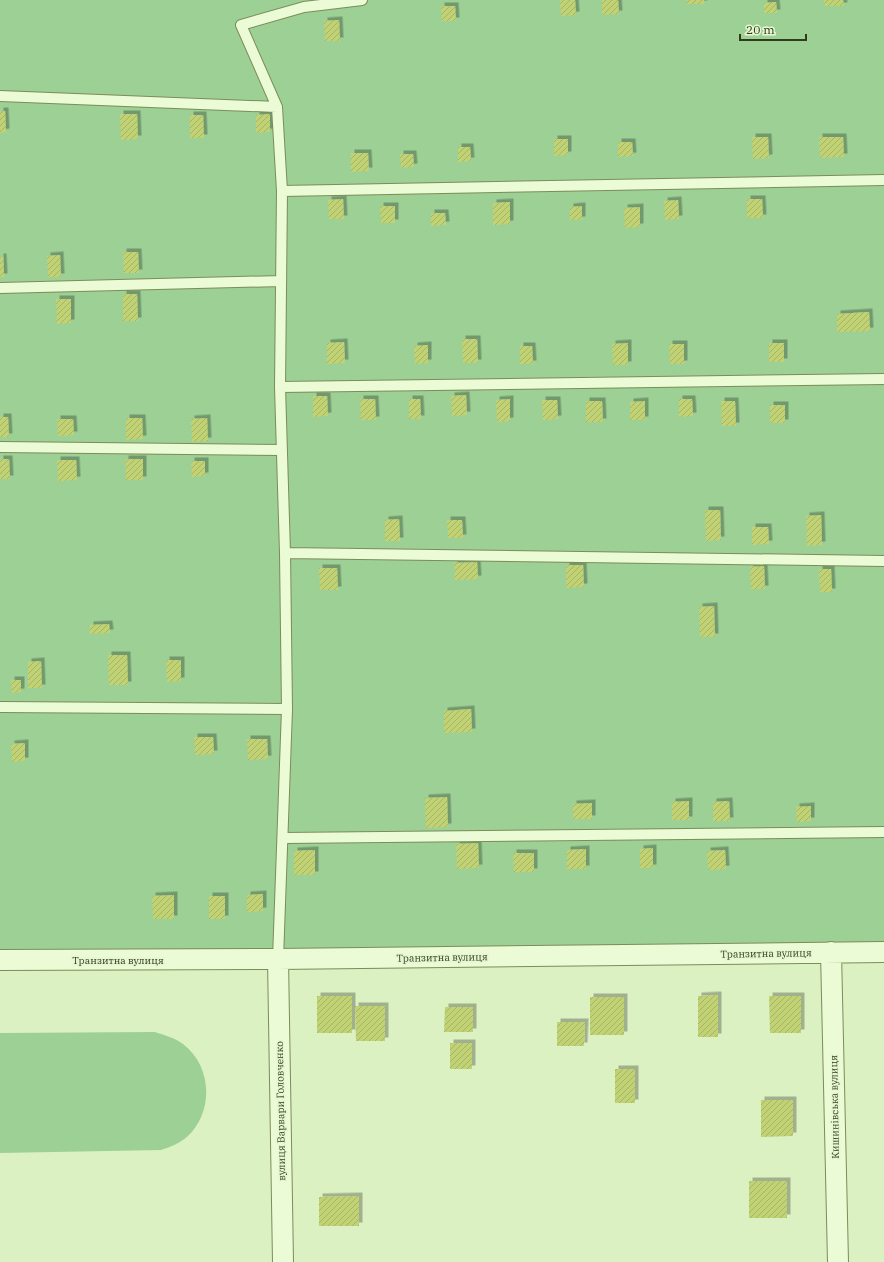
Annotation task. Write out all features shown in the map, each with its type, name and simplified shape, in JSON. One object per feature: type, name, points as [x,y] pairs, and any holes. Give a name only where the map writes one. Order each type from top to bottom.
[{"type":"street","name":"Кишинівська вулиця","points":[[831,952],[838,1262]]},
{"type":"street","name":"Транзитна вулиця","points":[[0,960],[278,960],[884,952]]},
{"type":"street","name":"вулиця Варвари Головченко","points":[[278,960],[283,1262]]},
{"type":"lane","points":[[278,960],[284,838],[287,709],[285,553],[280,387],[282,191],[277,107],[241,25],[304,7],[362,0]]},
{"type":"lane","points":[[0,96],[277,107]]},
{"type":"lane","points":[[282,191],[884,180]]},
{"type":"lane","points":[[0,288],[281,281]]},
{"type":"lane","points":[[280,387],[884,379]]},
{"type":"lane","points":[[0,447],[282,450]]},
{"type":"lane","points":[[285,553],[884,561]]},
{"type":"lane","points":[[0,707],[287,709]]},
{"type":"lane","points":[[284,838],[884,832]]},
{"type":"green space","points":[[0,0],[884,0],[884,952],[0,960]]},
{"type":"green space","points":[[155,1032],[173,1038],[183,1044],[193,1053],[200,1064],[204,1076],[206,1089],[202,1114],[196,1126],[188,1136],[168,1148],[161,1150],[0,1153],[0,1033]]},
{"type":"building","points":[[560,0],[575,0],[576,15],[561,16]]},
{"type":"building","points":[[602,0],[618,0],[619,14],[602,15]]},
{"type":"building","points":[[687,0],[704,0],[704,4],[687,4]]},
{"type":"building","points":[[824,0],[843,0],[844,6],[825,6]]},
{"type":"building","points":[[776,2],[777,13],[764,13],[764,3]]},
{"type":"building","points":[[441,6],[455,6],[456,21],[442,21]]},
{"type":"building","points":[[339,20],[340,41],[325,41],[324,21]]},
{"type":"building","points":[[0,111],[5,111],[6,132],[0,133]]},
{"type":"building","points":[[120,114],[137,114],[138,139],[121,140]]},
{"type":"building","points":[[270,114],[270,132],[256,133],[256,115]]},
{"type":"building","points":[[190,115],[203,115],[204,138],[190,138]]},
{"type":"building","points":[[752,137],[768,137],[769,158],[753,159]]},
{"type":"building","points":[[819,137],[843,137],[844,157],[820,158]]},
{"type":"building","points":[[554,139],[568,139],[568,155],[554,156]]},
{"type":"building","points":[[618,142],[632,142],[633,156],[618,157]]},
{"type":"building","points":[[458,147],[470,147],[471,161],[458,162]]},
{"type":"building","points":[[351,153],[368,153],[369,171],[351,172]]},
{"type":"building","points":[[400,154],[413,154],[414,167],[401,168]]},
{"type":"building","points":[[343,199],[344,219],[329,219],[328,200]]},
{"type":"building","points":[[747,199],[762,199],[763,218],[747,218]]},
{"type":"building","points":[[678,200],[679,219],[665,220],[664,201]]},
{"type":"building","points":[[510,202],[510,224],[493,225],[493,203]]},
{"type":"building","points":[[380,206],[395,206],[395,223],[381,223]]},
{"type":"building","points":[[582,206],[582,220],[570,220],[570,207]]},
{"type":"building","points":[[640,207],[640,227],[625,228],[624,208]]},
{"type":"building","points":[[431,213],[445,213],[446,225],[431,226]]},
{"type":"building","points":[[123,252],[138,252],[139,273],[124,273]]},
{"type":"building","points":[[60,255],[61,277],[48,277],[47,256]]},
{"type":"building","points":[[0,257],[3,257],[4,277],[0,277]]},
{"type":"building","points":[[123,294],[137,294],[138,321],[123,321]]},
{"type":"building","points":[[56,299],[71,299],[71,323],[57,324]]},
{"type":"building","points":[[869,312],[870,331],[837,332],[837,314]]},
{"type":"building","points":[[462,339],[477,339],[478,363],[463,363]]},
{"type":"building","points":[[344,342],[345,363],[327,364],[327,343]]},
{"type":"building","points":[[628,343],[628,365],[613,365],[612,344]]},
{"type":"building","points":[[769,343],[784,343],[784,362],[769,362]]},
{"type":"building","points":[[669,344],[684,344],[684,364],[670,364]]},
{"type":"building","points":[[428,345],[428,363],[415,364],[414,346]]},
{"type":"building","points":[[520,346],[532,346],[533,364],[520,364]]},
{"type":"building","points":[[466,395],[467,415],[452,416],[451,396]]},
{"type":"building","points":[[313,396],[327,396],[328,416],[313,417]]},
{"type":"building","points":[[360,399],[375,399],[376,420],[361,420]]},
{"type":"building","points":[[409,399],[420,399],[421,419],[409,419]]},
{"type":"building","points":[[510,399],[510,421],[497,422],[496,400]]},
{"type":"building","points":[[679,399],[692,399],[693,416],[679,417]]},
{"type":"building","points":[[542,400],[557,400],[558,419],[543,420]]},
{"type":"building","points":[[586,401],[602,401],[603,422],[586,422]]},
{"type":"building","points":[[645,401],[645,420],[630,420],[630,402]]},
{"type":"building","points":[[721,401],[735,401],[736,426],[722,426]]},
{"type":"building","points":[[770,405],[785,405],[785,423],[770,423]]},
{"type":"building","points":[[0,417],[8,417],[9,437],[0,437]]},
{"type":"building","points":[[126,418],[142,418],[143,439],[126,440]]},
{"type":"building","points":[[207,418],[208,441],[192,442],[191,419]]},
{"type":"building","points":[[57,419],[73,419],[74,435],[58,436]]},
{"type":"building","points":[[0,459],[9,459],[10,479],[0,479]]},
{"type":"building","points":[[125,459],[143,459],[143,480],[126,480]]},
{"type":"building","points":[[57,460],[76,460],[77,480],[58,481]]},
{"type":"building","points":[[191,461],[205,461],[205,476],[192,477]]},
{"type":"building","points":[[705,510],[720,510],[721,540],[706,541]]},
{"type":"building","points":[[821,515],[822,545],[807,546],[806,516]]},
{"type":"building","points":[[399,519],[400,541],[385,541],[385,520]]},
{"type":"building","points":[[447,520],[462,520],[463,538],[448,538]]},
{"type":"building","points":[[752,527],[768,527],[769,544],[752,545]]},
{"type":"building","points":[[477,562],[478,579],[455,580],[454,563]]},
{"type":"building","points":[[566,565],[583,565],[584,587],[566,588]]},
{"type":"building","points":[[764,566],[765,589],[751,589],[750,567]]},
{"type":"building","points":[[319,568],[337,568],[338,590],[320,590]]},
{"type":"building","points":[[819,569],[831,569],[832,592],[820,592]]},
{"type":"building","points":[[714,606],[715,637],[700,637],[699,607]]},
{"type":"building","points":[[109,624],[110,633],[90,634],[90,625]]},
{"type":"building","points":[[108,655],[127,655],[128,685],[109,685]]},
{"type":"building","points":[[166,660],[181,660],[181,681],[167,682]]},
{"type":"building","points":[[41,661],[42,688],[28,688],[28,662]]},
{"type":"building","points":[[11,680],[21,680],[21,692],[12,693]]},
{"type":"building","points":[[471,709],[472,732],[444,733],[444,711]]},
{"type":"building","points":[[194,737],[213,737],[214,754],[195,755]]},
{"type":"building","points":[[247,739],[267,739],[268,759],[248,760]]},
{"type":"building","points":[[25,743],[25,761],[12,762],[11,744]]},
{"type":"building","points":[[447,797],[448,827],[426,828],[425,798]]},
{"type":"building","points":[[689,801],[689,820],[672,820],[672,802]]},
{"type":"building","points":[[729,801],[730,821],[713,821],[713,802]]},
{"type":"building","points":[[592,803],[592,819],[573,819],[573,804]]},
{"type":"building","points":[[811,806],[811,821],[797,822],[796,807]]},
{"type":"building","points":[[478,843],[479,868],[457,869],[456,844]]},
{"type":"building","points":[[653,848],[653,868],[640,868],[640,849]]},
{"type":"building","points":[[586,849],[586,869],[567,869],[567,850]]},
{"type":"building","points":[[315,850],[315,875],[294,875],[294,851]]},
{"type":"building","points":[[725,850],[726,869],[708,870],[707,851]]},
{"type":"building","points":[[513,853],[534,853],[534,872],[514,872]]},
{"type":"building","points":[[263,894],[263,911],[247,912],[247,895]]},
{"type":"building","points":[[174,895],[174,919],[153,919],[152,896]]},
{"type":"building","points":[[209,896],[225,896],[225,919],[209,919]]},
{"type":"building","points":[[718,995],[718,1037],[698,1037],[698,996]]},
{"type":"building","points":[[317,996],[352,996],[352,1033],[317,1033]]},
{"type":"building","points":[[769,996],[801,996],[801,1033],[770,1033]]},
{"type":"building","points":[[590,997],[624,997],[624,1035],[590,1035]]},
{"type":"building","points":[[355,1006],[385,1006],[385,1041],[356,1041]]},
{"type":"building","points":[[445,1007],[473,1007],[473,1032],[444,1032]]},
{"type":"building","points":[[557,1022],[585,1022],[584,1046],[557,1046]]},
{"type":"building","points":[[450,1043],[472,1043],[472,1069],[450,1069]]},
{"type":"building","points":[[615,1069],[635,1069],[635,1103],[615,1103]]},
{"type":"building","points":[[761,1100],[793,1100],[793,1136],[761,1137]]},
{"type":"building","points":[[749,1181],[787,1181],[787,1218],[749,1218]]},
{"type":"building","points":[[359,1196],[359,1226],[319,1226],[319,1197]]}]
